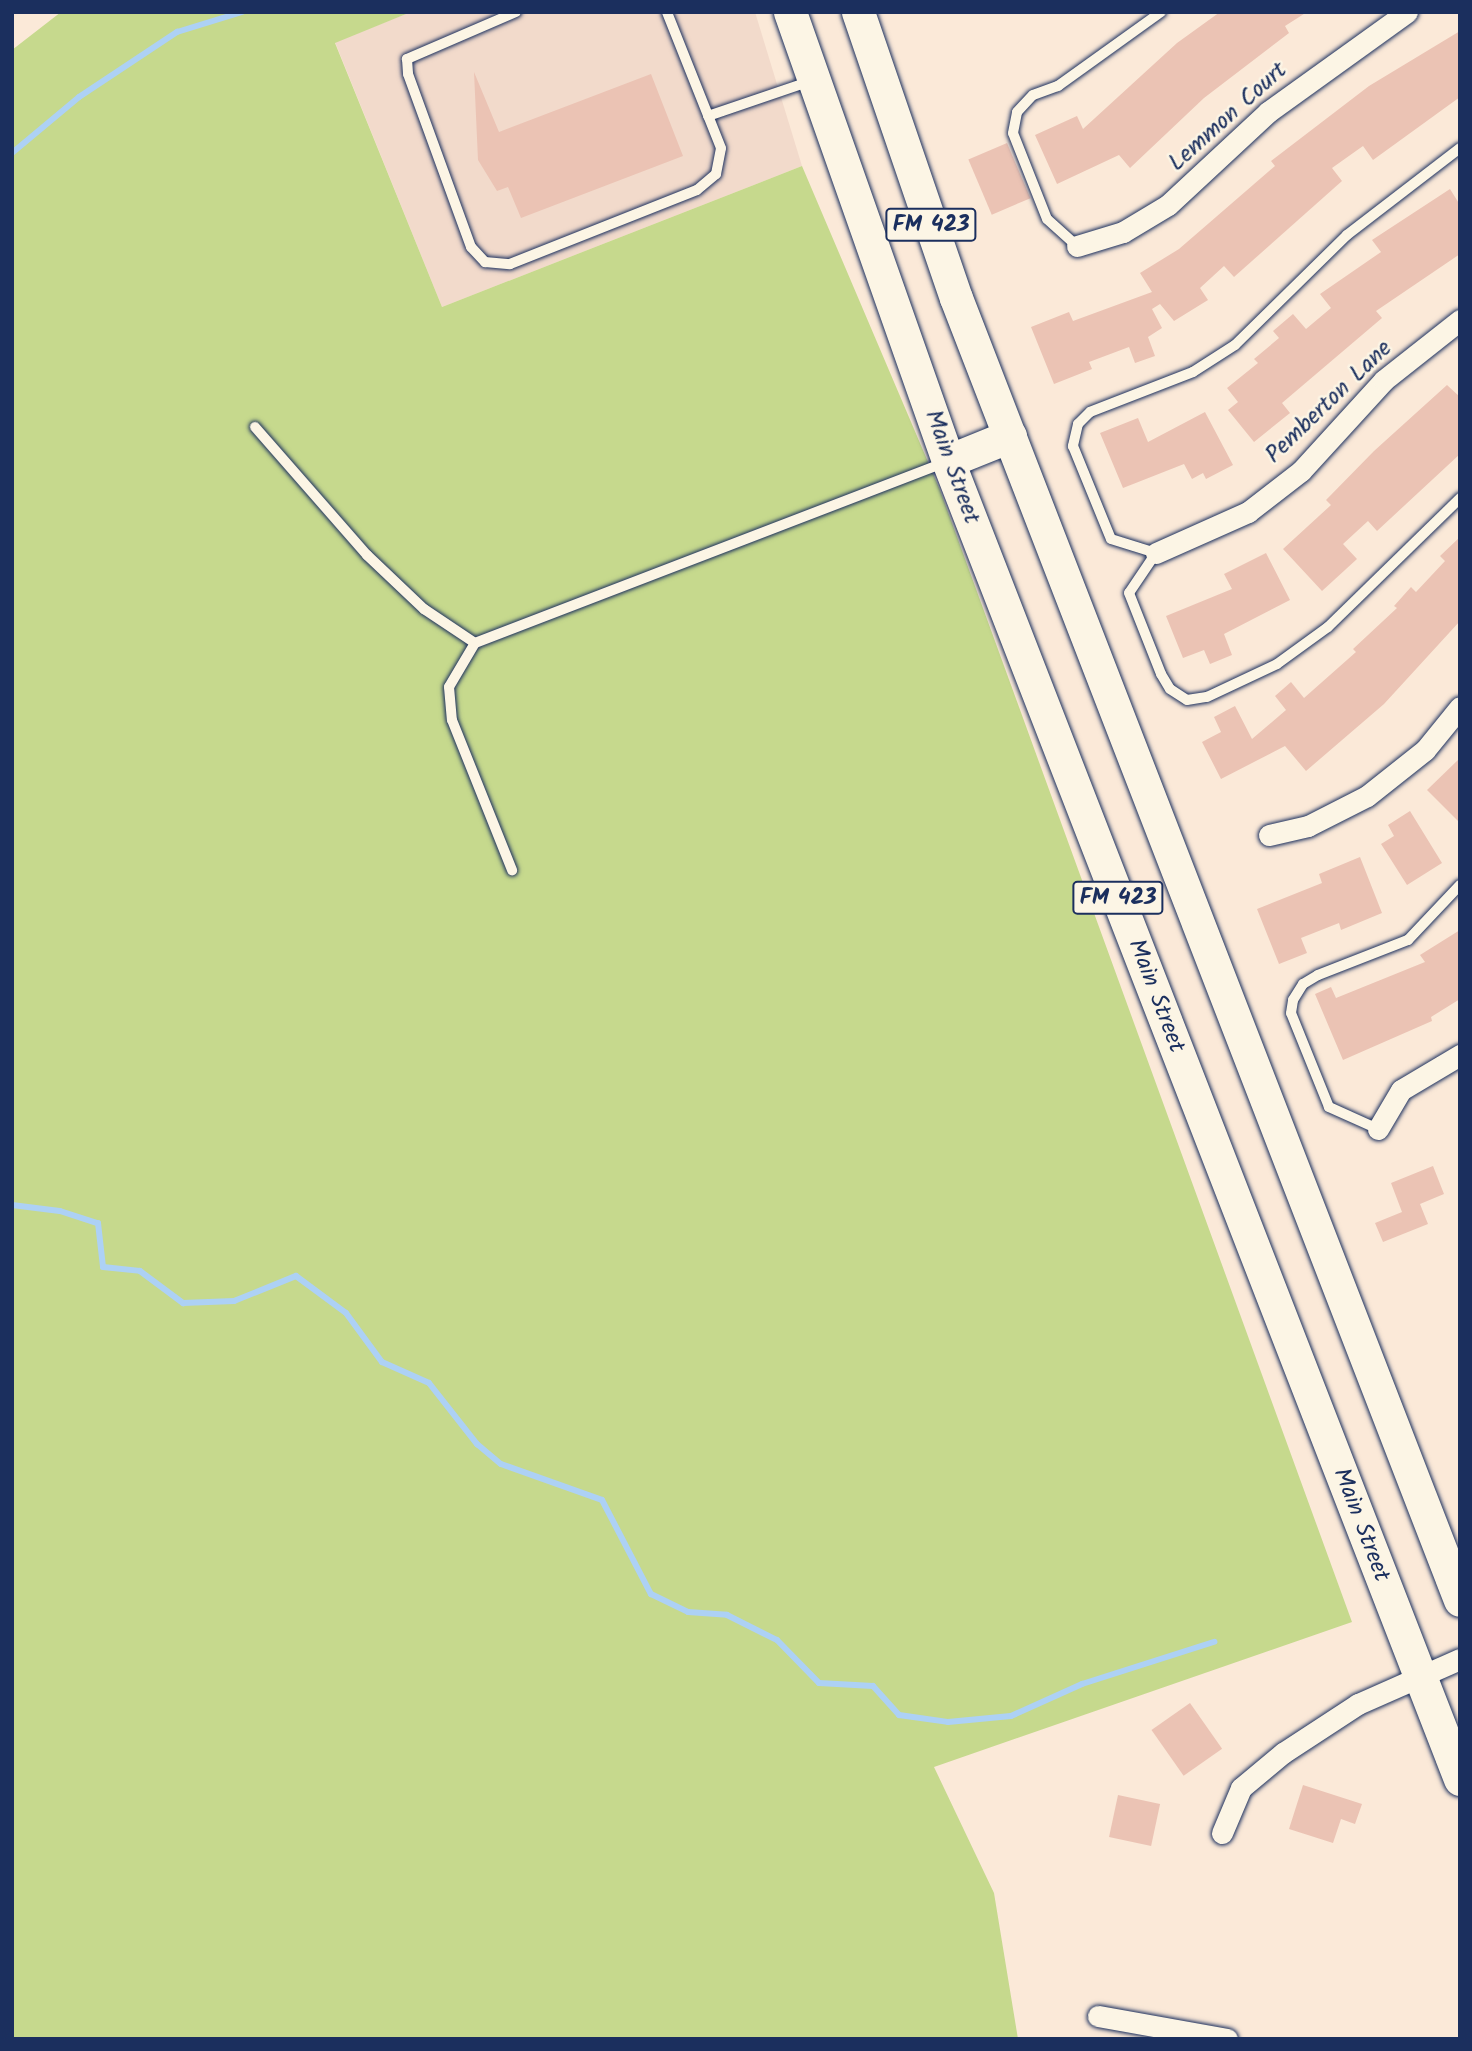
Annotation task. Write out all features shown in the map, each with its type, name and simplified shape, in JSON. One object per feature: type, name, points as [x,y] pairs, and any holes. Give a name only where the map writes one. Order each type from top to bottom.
[{"type":"main road","name":"Main Street","points":[[790,12],[948,461],[1460,1779]]},
{"type":"main road","name":"FM 423","points":[[858,12],[956,298],[1460,1600]]},
{"type":"main road","points":[[948,461],[1010,436]]},
{"type":"street","name":"Lemmon Court","points":[[1077,246],[1123,232],[1168,205],[1268,112],[1406,12]]},
{"type":"street","name":"Pemberton Lane","points":[[1156,553],[1248,512],[1301,471],[1384,380],[1457,329]]},
{"type":"street","points":[[1269,835],[1308,826],[1367,796],[1425,750],[1460,707]]},
{"type":"street","points":[[1378,1129],[1401,1090],[1460,1055]]},
{"type":"street","points":[[1222,1833],[1241,1788],[1283,1753],[1358,1704],[1460,1659]]},
{"type":"street","points":[[1098,2016],[1227,2039]]},
{"type":"lane","points":[[516,12],[407,59],[408,75],[471,247],[485,262],[510,264],[698,190],[716,174],[721,148],[667,12]]},
{"type":"lane","points":[[1077,246],[1047,219],[1013,133],[1017,112],[1033,94],[1058,86],[1161,12]]},
{"type":"lane","points":[[708,116],[814,80]]},
{"type":"lane","points":[[1460,148],[1347,235],[1235,345],[1193,372],[1090,412],[1078,424],[1073,446],[1111,539],[1156,553],[1129,593],[1170,689],[1187,700],[1207,697],[1277,664],[1328,627],[1460,498]]},
{"type":"lane","points":[[256,427],[367,555],[424,609],[475,643]]},
{"type":"lane","points":[[512,870],[452,720],[449,687],[475,643],[948,461]]},
{"type":"lane","points":[[1378,1129],[1329,1107],[1291,1013],[1293,1000],[1303,984],[1318,975],[1408,940],[1460,886]]},
{"type":"shaded area","points":[[411,12],[755,12],[802,166],[442,307],[335,42]]},
{"type":"green space","points":[[61,12],[411,12],[335,43],[442,307],[802,166],[940,490],[1352,1622],[934,1767],[994,1893],[1018,2039],[12,2039],[12,50]]},
{"type":"building","points":[[1220,12],[1307,12],[1285,26],[1289,33],[1204,98],[1130,168],[1119,155],[1057,184],[1035,135],[1077,116],[1083,129],[1177,43]]},
{"type":"building","points":[[1460,31],[1460,97],[1373,160],[1363,146],[1332,168],[1342,181],[1234,277],[1224,266],[1200,288],[1208,300],[1174,321],[1160,304],[1152,309],[1162,328],[1148,337],[1155,356],[1135,363],[1129,347],[1089,362],[1092,369],[1054,384],[1031,327],[1069,312],[1073,321],[1152,292],[1140,273],[1179,249],[1275,166],[1271,161],[1369,86]]},
{"type":"building","points":[[474,72],[499,132],[651,74],[683,156],[521,218],[508,187],[497,191],[478,160]]},
{"type":"building","points":[[1007,143],[1030,198],[992,215],[968,159]]},
{"type":"building","points":[[1450,189],[1460,205],[1460,254],[1376,311],[1382,318],[1282,403],[1290,413],[1254,442],[1228,410],[1238,402],[1227,388],[1258,363],[1254,359],[1279,338],[1273,331],[1293,314],[1306,329],[1331,308],[1320,294],[1381,252],[1372,240]]},
{"type":"building","points":[[1447,385],[1460,397],[1460,454],[1377,531],[1368,521],[1343,544],[1357,559],[1322,591],[1283,549],[1331,505],[1326,500],[1374,451]]},
{"type":"building","points":[[1205,412],[1233,465],[1206,479],[1203,473],[1192,479],[1184,464],[1123,488],[1100,433],[1138,418],[1148,442]]},
{"type":"building","points":[[1460,537],[1460,621],[1384,704],[1306,771],[1285,746],[1221,779],[1202,742],[1221,732],[1214,717],[1235,706],[1252,739],[1286,710],[1275,696],[1291,682],[1304,698],[1356,652],[1353,649],[1397,608],[1394,606],[1411,587],[1416,592],[1445,561],[1440,556]]},
{"type":"building","points":[[1266,553],[1290,600],[1224,634],[1232,655],[1210,664],[1204,650],[1183,658],[1166,616],[1232,589],[1224,574]]},
{"type":"building","points":[[1460,758],[1460,823],[1427,790]]},
{"type":"building","points":[[1410,811],[1442,863],[1407,885],[1381,844],[1394,836],[1388,825]]},
{"type":"building","points":[[1360,857],[1382,913],[1341,930],[1339,923],[1301,938],[1307,953],[1279,964],[1257,909],[1322,883],[1319,874]]},
{"type":"building","points":[[1460,930],[1460,999],[1431,1017],[1432,1021],[1343,1060],[1315,994],[1331,987],[1336,998],[1425,962],[1420,955]]},
{"type":"building","points":[[1433,1166],[1444,1194],[1420,1204],[1428,1224],[1383,1242],[1375,1223],[1402,1212],[1391,1183]]},
{"type":"building","points":[[1190,1703],[1222,1749],[1184,1776],[1151,1730]]},
{"type":"building","points":[[1303,1785],[1362,1804],[1355,1824],[1341,1819],[1333,1843],[1289,1829]]},
{"type":"building","points":[[1118,1795],[1160,1804],[1151,1846],[1109,1837]]},
{"type":"waterway","points":[[12,153],[79,97],[177,32],[242,12]]},
{"type":"waterway","points":[[12,1205],[60,1211],[98,1223],[103,1267],[140,1271],[183,1303],[234,1301],[296,1276],[346,1313],[382,1362],[429,1383],[477,1444],[501,1464],[602,1500],[651,1594],[688,1612],[727,1615],[777,1640],[819,1683],[873,1686],[899,1715],[948,1722],[1011,1716],[1082,1684],[1214,1642]]}]
